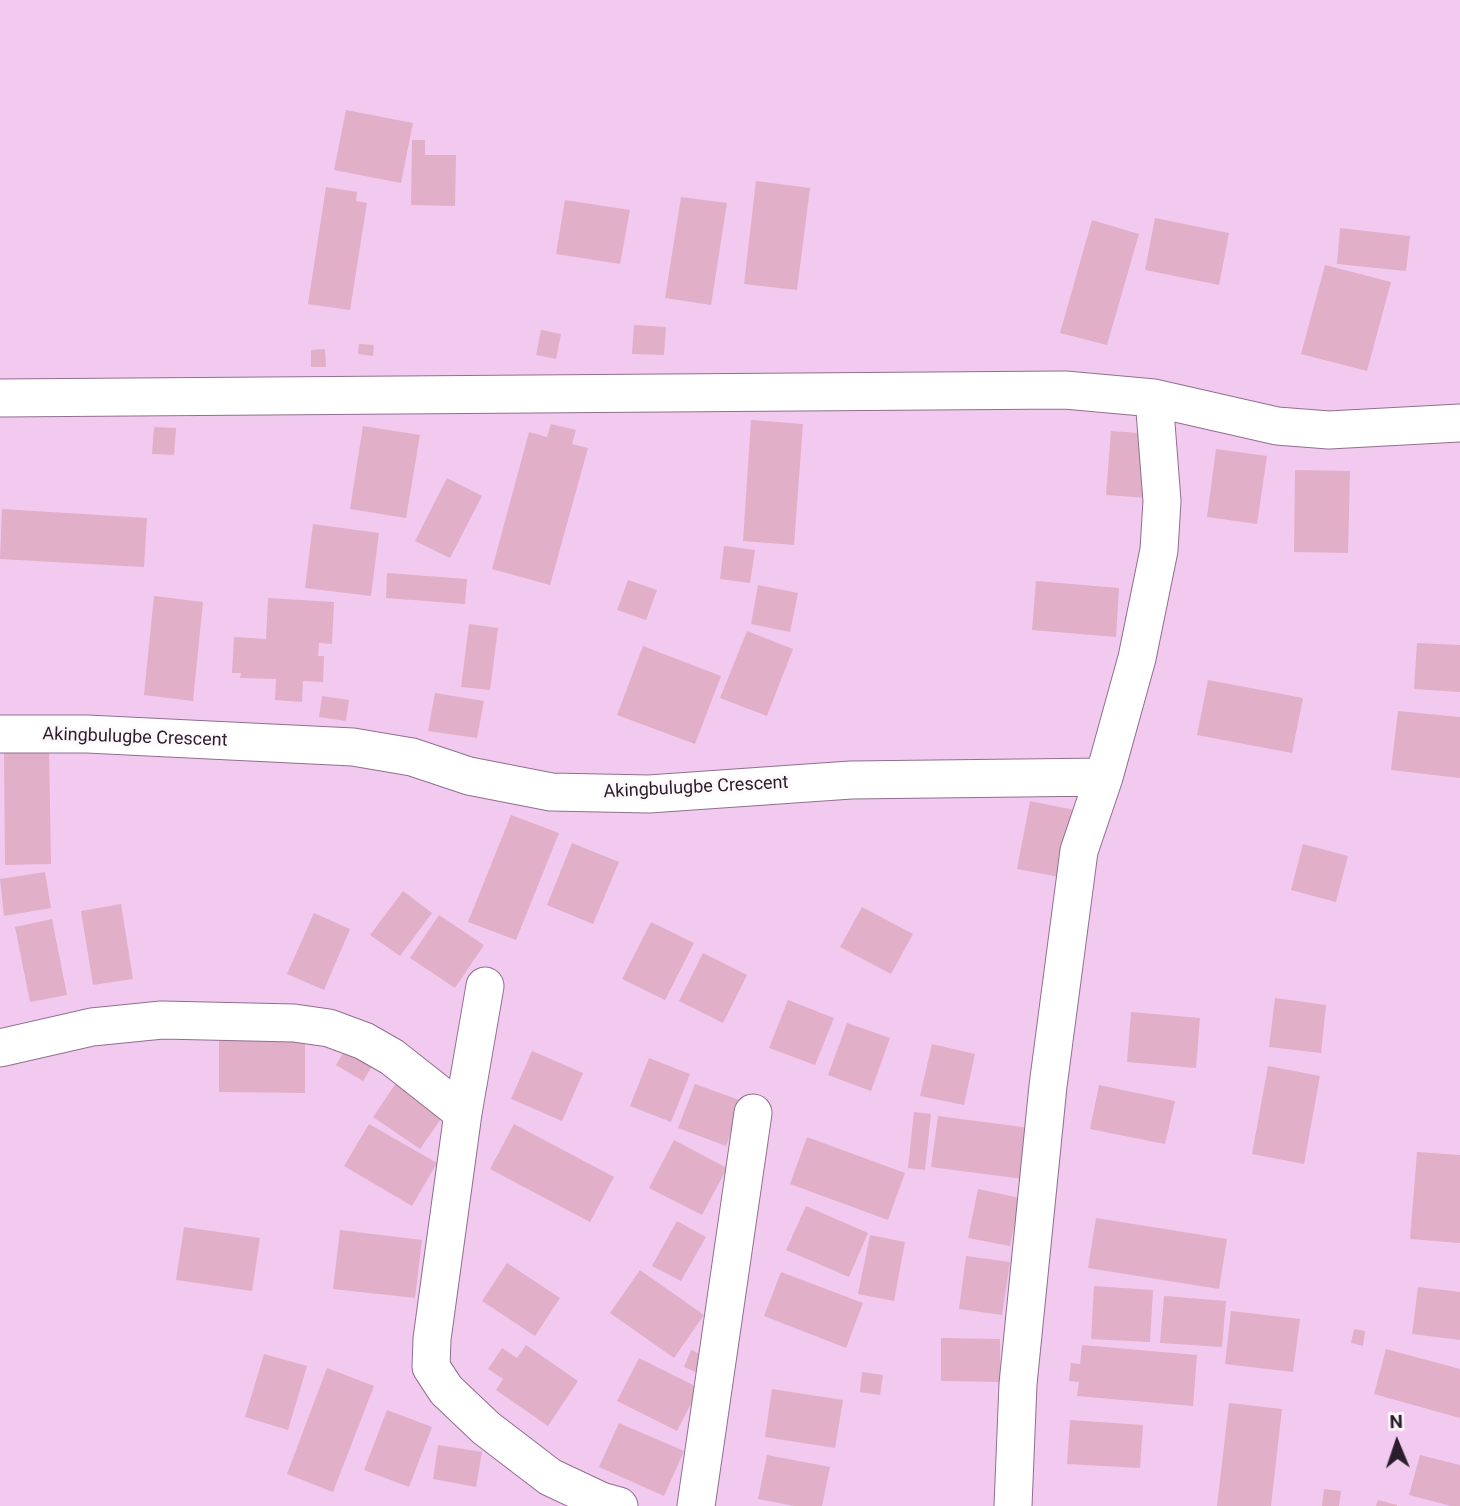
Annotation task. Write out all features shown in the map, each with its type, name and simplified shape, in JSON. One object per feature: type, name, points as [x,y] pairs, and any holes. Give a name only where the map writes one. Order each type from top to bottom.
[{"type":"street","points":[[0,398],[1065,390],[1154,398],[1277,426],[1329,430],[1460,423]]},
{"type":"street","points":[[1013,1506],[1018,1384],[1048,1086],[1079,851],[1104,776],[1137,658],[1159,550],[1162,501],[1154,398]]},
{"type":"street","name":"Akingbulugbe Crescent","points":[[0,734],[87,734],[353,747],[412,757],[469,776],[551,792],[649,794],[851,780],[1104,776]]},
{"type":"street","points":[[485,986],[463,1113],[432,1339],[431,1367],[446,1390],[486,1428],[550,1477],[601,1501],[619,1506]]},
{"type":"street","points":[[0,1048],[92,1027],[162,1020],[294,1023],[329,1028],[364,1041],[392,1057],[463,1113]]},
{"type":"street","points":[[696,1506],[753,1113]]},
{"type":"building","points":[[346,110],[413,123],[401,183],[334,170]]},
{"type":"building","points":[[412,140],[425,140],[425,155],[456,155],[455,206],[411,205]]},
{"type":"building","points":[[756,181],[810,188],[797,290],[744,284]]},
{"type":"building","points":[[326,187],[357,192],[356,201],[367,203],[350,310],[308,304]]},
{"type":"building","points":[[681,197],[727,203],[711,305],[665,298]]},
{"type":"building","points":[[565,200],[630,210],[620,264],[556,254]]},
{"type":"building","points":[[1155,218],[1229,233],[1219,285],[1145,270]]},
{"type":"building","points":[[1092,220],[1139,234],[1107,345],[1060,333]]},
{"type":"building","points":[[1340,228],[1410,236],[1406,271],[1337,264]]},
{"type":"building","points":[[1325,265],[1391,282],[1367,371],[1301,354]]},
{"type":"building","points":[[634,325],[666,327],[664,355],[632,354]]},
{"type":"building","points":[[541,330],[561,334],[556,359],[536,355]]},
{"type":"building","points":[[359,344],[374,345],[373,356],[358,354]]},
{"type":"building","points":[[325,349],[326,367],[311,367],[311,350]]},
{"type":"building","points":[[751,420],[803,424],[794,545],[743,541]]},
{"type":"building","points":[[551,424],[576,430],[572,444],[588,448],[550,585],[492,569],[529,432],[547,437]]},
{"type":"building","points":[[363,426],[420,435],[406,518],[350,509]]},
{"type":"building","points":[[154,427],[176,428],[174,455],[152,454]]},
{"type":"building","points":[[1111,431],[1151,434],[1147,498],[1106,495]]},
{"type":"building","points":[[1216,449],[1267,456],[1257,524],[1207,517]]},
{"type":"building","points":[[1295,470],[1350,471],[1348,553],[1294,552]]},
{"type":"building","points":[[447,478],[482,496],[450,558],[415,541]]},
{"type":"building","points":[[2,509],[147,518],[144,567],[0,559]]},
{"type":"building","points":[[313,524],[379,533],[371,596],[305,588]]},
{"type":"building","points":[[724,546],[755,550],[750,583],[720,579]]},
{"type":"building","points":[[387,573],[467,579],[465,604],[386,598]]},
{"type":"building","points":[[628,580],[657,590],[646,620],[617,610]]},
{"type":"building","points":[[1036,581],[1119,588],[1116,637],[1032,630]]},
{"type":"building","points":[[758,585],[798,593],[790,632],[751,624]]},
{"type":"building","points":[[154,596],[203,602],[193,701],[144,695]]},
{"type":"building","points":[[268,598],[334,602],[332,644],[319,643],[318,656],[324,656],[323,682],[303,681],[302,702],[275,700],[276,679],[240,678],[241,673],[232,673],[234,637],[266,639]]},
{"type":"building","points":[[469,624],[498,628],[490,690],[461,687]]},
{"type":"building","points":[[747,631],[793,649],[767,716],[720,698]]},
{"type":"building","points":[[1417,643],[1460,645],[1460,692],[1414,689]]},
{"type":"building","points":[[643,646],[721,676],[695,744],[617,715]]},
{"type":"building","points":[[1208,680],[1303,698],[1292,753],[1197,735]]},
{"type":"building","points":[[435,693],[484,701],[477,738],[428,731]]},
{"type":"building","points":[[322,696],[349,700],[346,721],[319,717]]},
{"type":"building","points":[[1398,711],[1460,717],[1460,778],[1391,770]]},
{"type":"building","points":[[49,748],[51,864],[5,865],[4,749]]},
{"type":"building","points":[[1030,801],[1079,811],[1065,878],[1017,869]]},
{"type":"building","points":[[511,815],[559,833],[516,940],[468,922]]},
{"type":"building","points":[[572,843],[619,862],[593,924],[547,905]]},
{"type":"building","points":[[1303,844],[1348,856],[1336,902],[1291,890]]},
{"type":"building","points":[[45,872],[51,908],[4,916],[0,879]]},
{"type":"building","points":[[403,891],[432,913],[400,956],[370,935]]},
{"type":"building","points":[[121,904],[133,979],[93,985],[81,911]]},
{"type":"building","points":[[862,907],[913,934],[891,974],[840,947]]},
{"type":"building","points":[[314,913],[350,929],[324,990],[287,974]]},
{"type":"building","points":[[439,915],[484,945],[455,988],[410,958]]},
{"type":"building","points":[[52,919],[67,995],[30,1002],[15,927]]},
{"type":"building","points":[[651,922],[694,943],[665,1000],[622,979]]},
{"type":"building","points":[[703,953],[747,975],[723,1023],[679,1001]]},
{"type":"building","points":[[1275,998],[1326,1005],[1321,1053],[1269,1047]]},
{"type":"building","points":[[788,1000],[834,1018],[815,1065],[769,1048]]},
{"type":"building","points":[[1131,1012],[1200,1018],[1196,1068],[1127,1062]]},
{"type":"building","points":[[847,1023],[890,1038],[871,1091],[828,1075]]},
{"type":"building","points":[[219,1039],[305,1040],[305,1093],[219,1092]]},
{"type":"building","points":[[348,1044],[376,1060],[363,1081],[336,1065]]},
{"type":"building","points":[[932,1044],[975,1054],[964,1105],[920,1096]]},
{"type":"building","points":[[532,1051],[583,1073],[562,1121],[511,1099]]},
{"type":"building","points":[[649,1058],[690,1074],[671,1122],[630,1106]]},
{"type":"building","points":[[1268,1066],[1320,1076],[1304,1164],[1252,1154]]},
{"type":"building","points":[[398,1080],[445,1113],[420,1149],[373,1117]]},
{"type":"building","points":[[695,1084],[742,1101],[726,1146],[678,1128]]},
{"type":"building","points":[[1099,1085],[1175,1101],[1165,1144],[1090,1129]]},
{"type":"building","points":[[914,1112],[931,1114],[925,1170],[908,1168]]},
{"type":"building","points":[[938,1116],[1030,1128],[1023,1179],[931,1167]]},
{"type":"building","points":[[369,1124],[437,1163],[412,1206],[344,1166]]},
{"type":"building","points":[[514,1124],[614,1177],[590,1222],[490,1169]]},
{"type":"building","points":[[807,1137],[905,1173],[888,1220],[790,1184]]},
{"type":"building","points":[[674,1140],[727,1168],[702,1215],[649,1188]]},
{"type":"building","points":[[1417,1152],[1460,1155],[1460,1243],[1410,1239]]},
{"type":"building","points":[[978,1189],[1020,1198],[1010,1246],[968,1238]]},
{"type":"building","points":[[806,1206],[868,1233],[849,1277],[786,1250]]},
{"type":"building","points":[[1096,1218],[1227,1239],[1219,1289],[1088,1268]]},
{"type":"building","points":[[677,1221],[706,1237],[681,1281],[652,1266]]},
{"type":"building","points":[[184,1227],[260,1238],[252,1291],[176,1280]]},
{"type":"building","points":[[340,1230],[422,1240],[415,1298],[333,1289]]},
{"type":"building","points":[[870,1235],[905,1242],[894,1301],[858,1294]]},
{"type":"building","points":[[966,1256],[1010,1262],[1002,1315],[959,1309]]},
{"type":"building","points":[[507,1263],[560,1298],[535,1336],[482,1301]]},
{"type":"building","points":[[640,1270],[704,1315],[674,1358],[610,1313]]},
{"type":"building","points":[[781,1272],[863,1303],[846,1348],[764,1316]]},
{"type":"building","points":[[1094,1286],[1153,1290],[1150,1342],[1091,1339]]},
{"type":"building","points":[[1418,1287],[1460,1292],[1460,1340],[1412,1334]]},
{"type":"building","points":[[1164,1296],[1226,1301],[1222,1347],[1160,1343]]},
{"type":"building","points":[[1231,1311],[1300,1319],[1293,1372],[1225,1364]]},
{"type":"building","points":[[1354,1329],[1365,1331],[1363,1346],[1351,1343]]},
{"type":"building","points":[[941,1338],[1000,1339],[1000,1382],[941,1381]]},
{"type":"building","points":[[526,1345],[578,1381],[548,1426],[496,1390],[503,1379],[488,1369],[502,1348],[517,1358]]},
{"type":"building","points":[[1082,1345],[1197,1355],[1193,1406],[1077,1396],[1079,1382],[1069,1381],[1071,1363],[1080,1364]]},
{"type":"building","points":[[1386,1349],[1460,1369],[1460,1418],[1374,1394]]},
{"type":"building","points":[[691,1350],[705,1356],[698,1373],[684,1367]]},
{"type":"building","points":[[264,1354],[307,1366],[288,1430],[245,1417]]},
{"type":"building","points":[[639,1358],[699,1388],[677,1431],[617,1401]]},
{"type":"building","points":[[327,1368],[374,1386],[333,1492],[287,1474]]},
{"type":"building","points":[[862,1372],[883,1375],[880,1395],[860,1392]]},
{"type":"building","points":[[772,1389],[843,1400],[835,1448],[765,1437]]},
{"type":"building","points":[[1229,1403],[1282,1409],[1271,1506],[1217,1506]]},
{"type":"building","points":[[387,1410],[432,1427],[409,1487],[364,1470]]},
{"type":"building","points":[[1070,1420],[1143,1425],[1140,1468],[1067,1464]]},
{"type":"building","points":[[619,1423],[684,1451],[664,1496],[599,1467]]},
{"type":"building","points":[[438,1445],[482,1452],[476,1487],[433,1479]]},
{"type":"building","points":[[767,1455],[830,1467],[822,1506],[794,1506],[758,1499]]},
{"type":"building","points":[[1420,1455],[1460,1465],[1460,1506],[1409,1495]]},
{"type":"building","points":[[1324,1489],[1341,1491],[1339,1506],[1322,1506]]},
{"type":"building","points":[[1378,1500],[1397,1505],[1397,1506],[1376,1506]]}]
